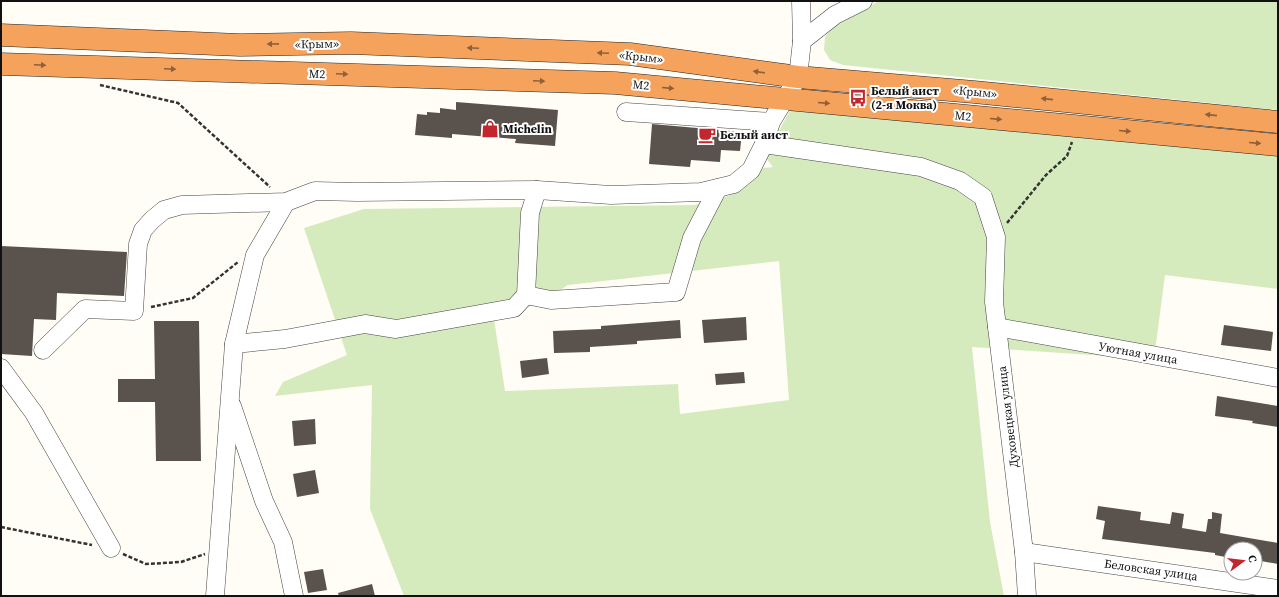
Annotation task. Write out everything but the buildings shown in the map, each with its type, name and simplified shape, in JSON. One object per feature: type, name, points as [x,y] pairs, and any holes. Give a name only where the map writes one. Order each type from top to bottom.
[{"type":"highway","name":"«Крым»","points":[[1,35],[240,45],[351,43],[630,54],[798,77],[974,92],[1278,122]]},
{"type":"highway","name":"М2","points":[[1,64],[615,83],[1278,145]]},
{"type":"street","points":[[43,350],[85,309],[134,311],[138,244],[143,230],[164,210],[182,205],[286,202],[315,191],[537,190],[612,195],[701,192],[734,184],[751,170],[764,144],[771,122],[798,77],[802,41],[801,1]]},
{"type":"street","points":[[802,41],[835,15],[862,1]]},
{"type":"street","points":[[626,112],[771,122]]},
{"type":"street","name":"Духовецкая улица","points":[[764,144],[921,167],[960,181],[983,197],[996,237],[994,302],[1024,552],[1027,596]]},
{"type":"street","points":[[526,295],[551,300],[676,292],[692,238],[718,188]]},
{"type":"street","points":[[234,344],[286,339],[365,324],[396,329],[514,308],[526,295],[530,213],[537,190]]},
{"type":"street","points":[[215,596],[234,344],[255,256],[286,202]]},
{"type":"street","name":"Уютная улица","points":[[997,327],[1278,378]]},
{"type":"street","points":[[1,368],[34,413],[111,548]]},
{"type":"street","points":[[229,397],[264,500],[283,542],[294,596]]},
{"type":"street","name":"Беловская улица","points":[[1024,552],[1278,589]]},
{"type":"path","points":[[93,84],[178,103],[286,202]]},
{"type":"path","points":[[996,237],[1046,175],[1067,156],[1078,126]]},
{"type":"path","points":[[151,307],[193,298],[234,263],[255,256]]},
{"type":"green space","points":[[879,1],[1278,1],[1278,110],[843,65],[830,60],[824,50],[825,37],[833,27]]},
{"type":"green space","points":[[808,95],[1278,142],[1278,289],[1165,275],[1154,359],[972,347],[990,522],[1004,596],[404,596],[370,509],[372,385],[275,396],[283,382],[347,355],[304,228],[364,209],[694,205],[716,200],[740,190],[755,178],[763,168],[773,167],[765,157],[789,112]],"holes":[[[779,261],[789,400],[680,414],[678,384],[505,391],[494,319],[543,301],[568,285]]]},
{"type":"place","name":"Белый аист (2-я Моква)","points":[[858,98]]},
{"type":"place","name":"Michelin","points":[[490,129]]},
{"type":"place","name":"Белый аист","points":[[707,135]]}]
